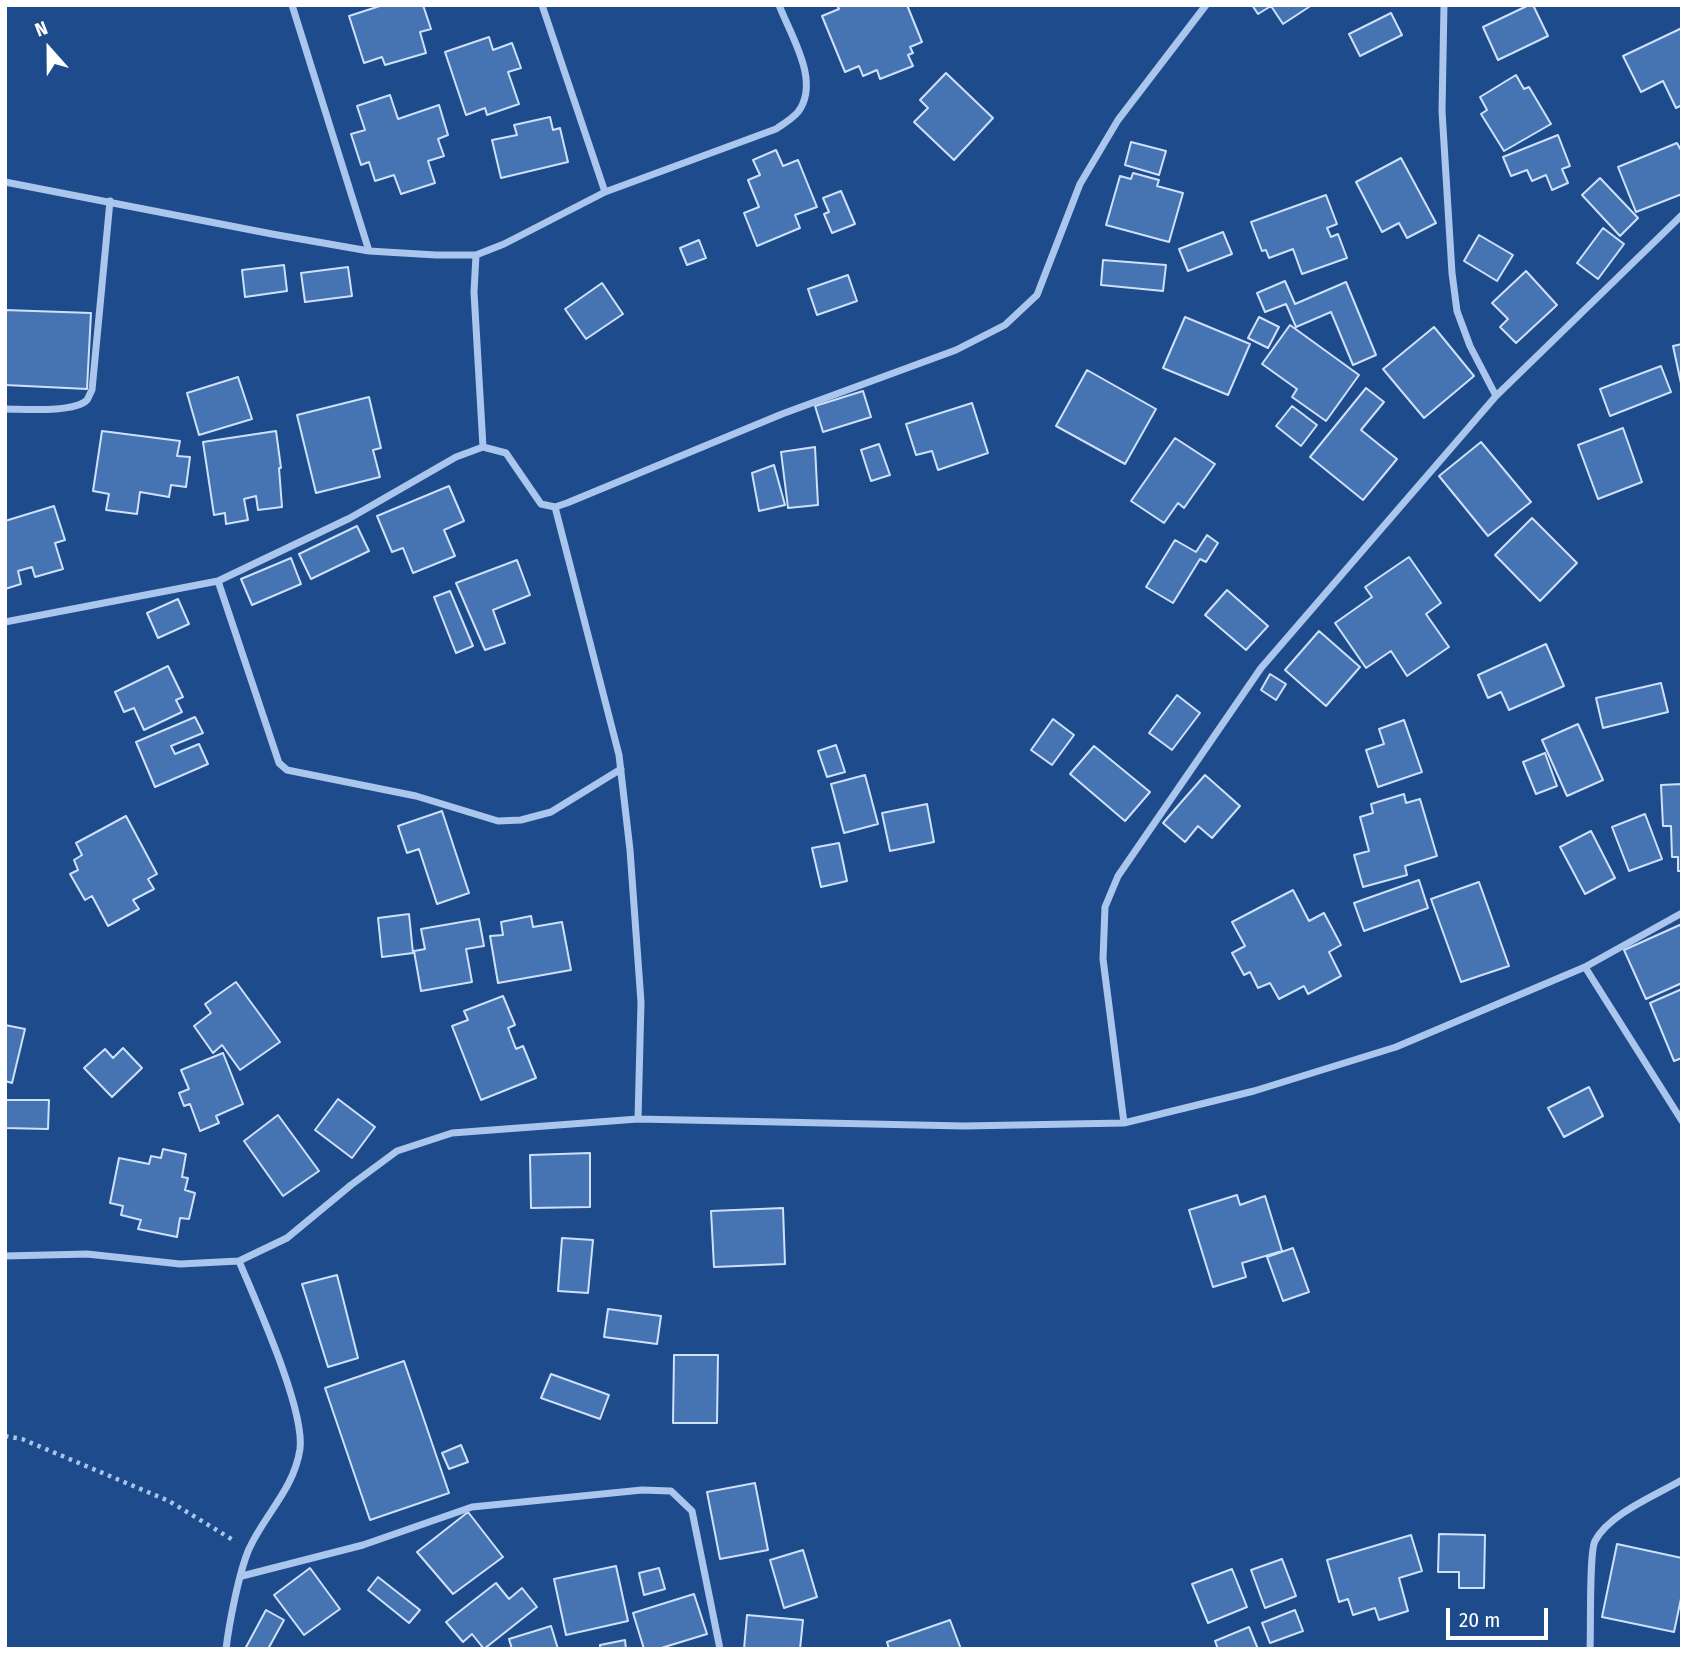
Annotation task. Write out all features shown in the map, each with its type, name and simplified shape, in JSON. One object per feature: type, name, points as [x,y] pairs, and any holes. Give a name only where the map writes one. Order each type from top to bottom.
[{"type":"street","points":[[292,5],[369,251]]},
{"type":"street","points":[[542,5],[605,192]]},
{"type":"street","points":[[5,181],[369,251],[475,255],[504,244],[605,192],[776,129],[797,113],[807,93],[804,65],[779,5]]},
{"type":"street","points":[[5,622],[218,581],[350,518],[456,457],[483,447],[506,453],[541,504],[555,507],[782,414],[956,349],[1005,325],[1037,295],[1080,184],[1118,120],[1206,5]]},
{"type":"street","points":[[1444,5],[1442,111],[1452,273],[1457,311],[1469,346],[1496,396]]},
{"type":"street","points":[[5,409],[64,408],[87,400],[92,390],[110,201]]},
{"type":"street","points":[[1124,1123],[1103,959],[1105,907],[1118,876],[1261,668],[1496,396],[1682,215]]},
{"type":"street","points":[[475,255],[474,292],[483,447]]},
{"type":"street","points":[[555,507],[621,769],[641,1002],[638,1119]]},
{"type":"street","points":[[218,581],[279,763],[287,771],[416,796],[498,821],[521,820],[551,812],[621,769]]},
{"type":"street","points":[[5,1256],[87,1254],[180,1265],[239,1261],[288,1238],[351,1185],[397,1151],[452,1133],[638,1119],[964,1126],[1124,1123],[1254,1091],[1396,1046],[1585,967],[1682,913]]},
{"type":"street","points":[[1585,967],[1682,1121]]},
{"type":"street","points":[[226,1649],[249,1550],[291,1482],[300,1447],[295,1408],[268,1331],[239,1261]]},
{"type":"street","points":[[1590,1649],[1593,1544],[1605,1527],[1626,1511],[1682,1480]]},
{"type":"street","points":[[242,1576],[363,1545],[471,1507],[642,1490],[671,1492],[692,1511],[720,1649]]},
{"type":"path","points":[[5,1436],[22,1439],[169,1501],[249,1550]]},
{"type":"building","points":[[383,5],[423,5],[431,29],[420,32],[426,53],[385,65],[382,57],[364,63],[349,16]]},
{"type":"building","points":[[837,5],[907,5],[922,42],[910,47],[913,53],[908,55],[913,66],[880,79],[877,70],[863,76],[859,66],[845,72],[822,16],[839,9]]},
{"type":"building","points":[[1252,5],[1312,5],[1283,24],[1271,6],[1258,14]]},
{"type":"building","points":[[1533,5],[1548,36],[1498,60],[1483,27]]},
{"type":"building","points":[[1391,13],[1402,35],[1360,56],[1349,34]]},
{"type":"building","points":[[1682,28],[1682,105],[1676,108],[1663,81],[1641,92],[1623,56]]},
{"type":"building","points":[[489,37],[493,50],[512,43],[521,68],[508,72],[519,104],[487,115],[485,108],[466,115],[445,52]]},
{"type":"building","points":[[946,73],[993,118],[954,160],[914,122],[928,108],[920,100]]},
{"type":"building","points":[[1516,75],[1524,89],[1529,87],[1551,124],[1504,151],[1481,114],[1487,110],[1480,97]]},
{"type":"building","points":[[390,95],[398,119],[439,105],[448,135],[438,139],[444,156],[428,161],[435,183],[401,194],[394,175],[375,181],[369,162],[361,165],[351,134],[365,130],[357,106]]},
{"type":"building","points":[[550,117],[553,130],[560,128],[568,162],[501,178],[492,140],[517,135],[514,125]]},
{"type":"building","points":[[1558,135],[1570,166],[1562,169],[1568,183],[1552,190],[1546,175],[1532,181],[1527,170],[1511,176],[1503,157]]},
{"type":"building","points":[[1131,142],[1166,151],[1159,175],[1125,165]]},
{"type":"building","points":[[1677,143],[1682,152],[1682,194],[1636,212],[1618,167]]},
{"type":"building","points":[[776,150],[783,166],[798,160],[817,207],[795,215],[800,228],[757,246],[744,213],[759,207],[748,180],[760,175],[753,160]]},
{"type":"building","points":[[1401,158],[1436,223],[1407,238],[1399,223],[1382,232],[1356,182]]},
{"type":"building","points":[[1133,173],[1159,180],[1157,186],[1183,193],[1169,242],[1106,225],[1120,176],[1131,179]]},
{"type":"building","points":[[1600,178],[1638,218],[1620,236],[1582,195]]},
{"type":"building","points":[[841,191],[855,224],[832,233],[824,214],[829,212],[823,198]]},
{"type":"building","points":[[1326,195],[1337,224],[1327,228],[1331,237],[1338,234],[1347,258],[1302,274],[1293,249],[1269,258],[1266,250],[1262,251],[1251,222]]},
{"type":"building","points":[[1603,228],[1624,244],[1598,279],[1577,263]]},
{"type":"building","points":[[1223,232],[1232,254],[1188,271],[1179,249]]},
{"type":"building","points":[[1479,235],[1513,255],[1497,281],[1464,261]]},
{"type":"building","points":[[699,240],[706,258],[687,265],[680,248]]},
{"type":"building","points":[[1103,260],[1166,265],[1163,291],[1101,285]]},
{"type":"building","points":[[284,265],[287,291],[245,297],[242,270]]},
{"type":"building","points":[[348,267],[352,296],[305,302],[301,273]]},
{"type":"building","points":[[1526,271],[1557,305],[1516,343],[1500,327],[1508,319],[1492,303]]},
{"type":"building","points":[[848,275],[857,301],[817,315],[808,289]]},
{"type":"building","points":[[1285,281],[1295,304],[1346,282],[1376,355],[1353,365],[1331,312],[1296,327],[1286,304],[1265,312],[1257,293]]},
{"type":"building","points":[[602,283],[623,314],[586,339],[565,309]]},
{"type":"building","points":[[5,310],[91,313],[87,389],[5,385]]},
{"type":"building","points":[[1185,317],[1250,344],[1228,395],[1163,368]]},
{"type":"building","points":[[1259,317],[1279,327],[1268,348],[1248,338]]},
{"type":"building","points":[[1290,325],[1359,375],[1326,421],[1292,397],[1297,389],[1262,364]]},
{"type":"building","points":[[1434,327],[1474,376],[1424,418],[1383,369]]},
{"type":"building","points":[[1682,344],[1682,388],[1673,346]]},
{"type":"building","points":[[1661,366],[1671,392],[1610,416],[1600,389]]},
{"type":"building","points":[[1087,370],[1156,409],[1125,464],[1056,426]]},
{"type":"building","points":[[238,377],[252,419],[199,435],[187,393]]},
{"type":"building","points":[[1366,388],[1384,402],[1361,430],[1397,459],[1363,500],[1310,457]]},
{"type":"building","points":[[863,391],[871,417],[823,432],[815,406]]},
{"type":"building","points":[[369,397],[381,448],[373,450],[380,477],[316,493],[297,415]]},
{"type":"building","points":[[972,403],[988,453],[938,470],[932,451],[916,455],[906,424]]},
{"type":"building","points":[[1292,406],[1317,425],[1301,446],[1276,426]]},
{"type":"building","points":[[1623,428],[1642,482],[1598,499],[1578,445]]},
{"type":"building","points":[[102,431],[180,441],[177,456],[190,457],[186,487],[171,485],[169,497],[140,492],[137,514],[106,510],[109,494],[93,491]]},
{"type":"building","points":[[276,431],[282,507],[258,510],[256,496],[244,499],[248,520],[226,524],[225,513],[214,515],[203,442]]},
{"type":"building","points":[[1175,438],[1215,464],[1184,508],[1178,503],[1164,523],[1131,501]]},
{"type":"building","points":[[1481,442],[1531,502],[1488,536],[1439,476]]},
{"type":"building","points":[[879,444],[890,475],[871,481],[861,450]]},
{"type":"building","points":[[815,447],[818,505],[788,508],[781,452]]},
{"type":"building","points":[[774,465],[785,505],[759,511],[752,473]]},
{"type":"building","points":[[449,486],[464,521],[444,530],[455,556],[413,573],[403,548],[392,552],[377,516]]},
{"type":"building","points":[[54,506],[65,540],[55,543],[63,569],[35,577],[32,567],[18,571],[21,584],[5,589],[5,521]]},
{"type":"building","points":[[1532,518],[1577,563],[1540,601],[1495,555]]},
{"type":"building","points":[[357,526],[369,551],[311,579],[299,554]]},
{"type":"building","points":[[1207,535],[1218,543],[1206,562],[1200,559],[1173,603],[1146,587],[1175,540],[1196,552]]},
{"type":"building","points":[[1409,557],[1441,603],[1426,614],[1449,647],[1407,676],[1391,651],[1366,668],[1335,623],[1372,597],[1365,587]]},
{"type":"building","points":[[291,558],[301,584],[252,605],[241,579]]},
{"type":"building","points":[[517,560],[530,595],[493,610],[505,643],[485,650],[456,583]]},
{"type":"building","points":[[1227,590],[1268,626],[1246,650],[1205,615]]},
{"type":"building","points":[[450,591],[473,646],[456,653],[434,597]]},
{"type":"building","points":[[178,599],[189,624],[158,638],[147,613]]},
{"type":"building","points":[[1319,631],[1360,667],[1326,706],[1285,670]]},
{"type":"building","points":[[1546,644],[1564,686],[1509,710],[1501,692],[1488,698],[1478,675]]},
{"type":"building","points":[[168,666],[183,697],[176,700],[182,712],[144,730],[134,708],[124,712],[115,692]]},
{"type":"building","points":[[1270,674],[1286,684],[1276,700],[1261,690]]},
{"type":"building","points":[[1661,683],[1668,712],[1603,728],[1596,698]]},
{"type":"building","points":[[1177,695],[1200,713],[1172,750],[1149,733]]},
{"type":"building","points":[[195,717],[203,733],[171,746],[175,754],[199,744],[208,764],[155,787],[136,742]]},
{"type":"building","points":[[1053,719],[1074,735],[1052,765],[1031,750]]},
{"type":"building","points":[[1404,720],[1422,772],[1378,787],[1366,750],[1384,744],[1379,729]]},
{"type":"building","points":[[1578,724],[1603,780],[1567,796],[1542,740]]},
{"type":"building","points":[[836,745],[845,772],[827,777],[818,751]]},
{"type":"building","points":[[1094,746],[1150,792],[1125,821],[1070,774]]},
{"type":"building","points":[[1545,753],[1557,786],[1536,794],[1523,762]]},
{"type":"building","points":[[865,775],[878,824],[844,833],[831,784]]},
{"type":"building","points":[[1205,775],[1240,806],[1212,838],[1198,826],[1185,842],[1163,823]]},
{"type":"building","points":[[1682,784],[1682,871],[1678,871],[1678,857],[1672,857],[1671,826],[1663,826],[1661,785]]},
{"type":"building","points":[[1404,794],[1406,803],[1420,799],[1437,856],[1405,866],[1407,875],[1363,887],[1354,855],[1369,851],[1360,817],[1373,813],[1371,804]]},
{"type":"building","points":[[927,804],[934,842],[890,851],[882,813]]},
{"type":"building","points":[[442,811],[469,893],[437,904],[419,849],[407,853],[398,826]]},
{"type":"building","points":[[1645,814],[1662,859],[1629,871],[1612,827]]},
{"type":"building","points":[[126,816],[157,874],[148,879],[154,889],[133,900],[139,909],[108,926],[92,896],[85,900],[70,874],[78,870],[74,860],[82,855],[76,843]]},
{"type":"building","points":[[1591,831],[1615,878],[1585,894],[1560,847]]},
{"type":"building","points":[[839,843],[847,881],[821,887],[812,848]]},
{"type":"building","points":[[1419,880],[1428,908],[1364,931],[1354,903]]},
{"type":"building","points":[[1479,882],[1509,966],[1461,982],[1431,899]]},
{"type":"building","points":[[1293,890],[1309,921],[1324,913],[1341,945],[1329,952],[1341,976],[1308,994],[1304,986],[1279,999],[1270,983],[1258,988],[1250,972],[1244,975],[1232,953],[1245,946],[1232,922]]},
{"type":"building","points":[[409,914],[413,953],[382,957],[378,918]]},
{"type":"building","points":[[531,916],[533,927],[562,922],[571,970],[498,983],[490,936],[503,935],[501,922]]},
{"type":"building","points":[[479,919],[484,946],[466,949],[472,982],[421,991],[414,951],[425,949],[421,929]]},
{"type":"building","points":[[1682,924],[1682,983],[1646,999],[1624,950]]},
{"type":"building","points":[[236,982],[280,1042],[240,1070],[222,1045],[213,1053],[194,1026],[211,1013],[205,1004]]},
{"type":"building","points":[[1682,989],[1682,1058],[1674,1061],[1650,1003]]},
{"type":"building","points":[[503,996],[515,1025],[508,1028],[516,1049],[523,1046],[536,1078],[481,1100],[452,1026],[468,1020],[464,1011]]},
{"type":"building","points":[[5,1025],[25,1029],[12,1083],[5,1081]]},
{"type":"building","points":[[123,1048],[142,1068],[112,1097],[84,1068],[105,1049],[113,1058]]},
{"type":"building","points":[[223,1053],[243,1104],[216,1116],[219,1123],[200,1131],[190,1104],[184,1106],[179,1093],[189,1089],[181,1070]]},
{"type":"building","points":[[1589,1087],[1603,1116],[1564,1137],[1548,1108]]},
{"type":"building","points":[[338,1099],[375,1127],[352,1158],[315,1130]]},
{"type":"building","points":[[5,1100],[49,1100],[48,1129],[5,1128]]},
{"type":"building","points":[[278,1115],[319,1171],[283,1196],[244,1141]]},
{"type":"building","points":[[163,1149],[186,1154],[182,1177],[188,1178],[185,1190],[195,1193],[189,1219],[180,1218],[177,1237],[138,1229],[141,1220],[121,1215],[123,1206],[110,1203],[119,1158],[149,1164],[151,1156],[161,1158]]},
{"type":"building","points":[[590,1153],[590,1207],[531,1208],[530,1155]]},
{"type":"building","points":[[1237,1195],[1240,1205],[1265,1196],[1282,1251],[1242,1263],[1246,1277],[1213,1287],[1189,1210]]},
{"type":"building","points":[[783,1208],[785,1264],[714,1267],[711,1211]]},
{"type":"building","points":[[562,1238],[593,1240],[588,1293],[558,1291]]},
{"type":"building","points":[[1293,1248],[1309,1292],[1283,1301],[1267,1257]]},
{"type":"building","points":[[337,1275],[358,1358],[328,1367],[302,1284]]},
{"type":"building","points":[[608,1309],[661,1316],[657,1344],[604,1337]]},
{"type":"building","points":[[674,1355],[718,1355],[717,1423],[673,1423]]},
{"type":"building","points":[[404,1361],[449,1493],[370,1520],[325,1388]]},
{"type":"building","points":[[551,1374],[609,1395],[600,1419],[541,1398]]},
{"type":"building","points":[[461,1445],[468,1462],[449,1469],[442,1453]]},
{"type":"building","points":[[755,1483],[768,1550],[720,1559],[707,1492]]},
{"type":"building","points":[[468,1512],[503,1557],[453,1594],[417,1552]]},
{"type":"building","points":[[1439,1534],[1485,1535],[1484,1588],[1459,1588],[1459,1572],[1438,1572]]},
{"type":"building","points":[[1411,1535],[1422,1571],[1399,1578],[1408,1611],[1379,1620],[1375,1608],[1353,1615],[1348,1599],[1339,1602],[1327,1560]]},
{"type":"building","points":[[1617,1544],[1682,1558],[1682,1594],[1674,1632],[1602,1617]]},
{"type":"building","points":[[803,1550],[817,1597],[784,1608],[770,1560]]},
{"type":"building","points":[[1282,1559],[1296,1596],[1265,1608],[1251,1570]]},
{"type":"building","points":[[616,1566],[628,1621],[566,1635],[554,1579]]},
{"type":"building","points":[[310,1568],[340,1609],[304,1635],[274,1595]]},
{"type":"building","points":[[659,1568],[665,1589],[644,1595],[639,1573]]},
{"type":"building","points":[[1232,1569],[1247,1607],[1208,1623],[1192,1584]]},
{"type":"building","points":[[378,1577],[420,1610],[409,1623],[368,1590]]},
{"type":"building","points":[[496,1583],[509,1599],[522,1588],[537,1607],[484,1649],[472,1634],[463,1642],[446,1622]]},
{"type":"building","points":[[694,1594],[707,1634],[658,1649],[644,1649],[633,1613]]},
{"type":"building","points":[[266,1610],[284,1620],[268,1649],[245,1649]]},
{"type":"building","points":[[1295,1610],[1303,1631],[1270,1643],[1262,1623]]},
{"type":"building","points":[[747,1615],[803,1620],[800,1649],[744,1649]]},
{"type":"building","points":[[950,1620],[961,1649],[889,1649],[887,1642]]},
{"type":"building","points":[[551,1626],[558,1649],[512,1649],[509,1639]]},
{"type":"building","points":[[1249,1627],[1258,1649],[1218,1649],[1215,1641]]},
{"type":"building","points":[[625,1640],[626,1649],[600,1649],[600,1645]]}]
